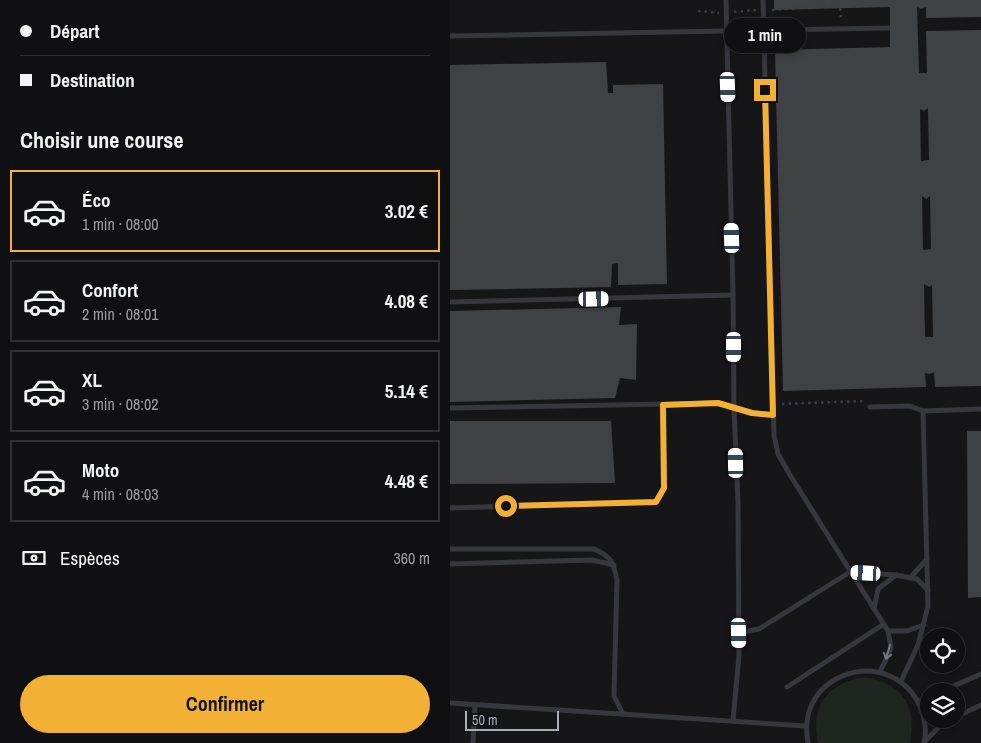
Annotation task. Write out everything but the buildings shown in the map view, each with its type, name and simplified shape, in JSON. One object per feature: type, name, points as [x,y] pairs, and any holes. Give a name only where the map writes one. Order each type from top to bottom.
[{"type":"lane","points":[[726,0],[734,408],[738,503],[739,655],[732,721]]},
{"type":"lane","points":[[763,0],[774,434],[778,454],[888,631],[891,648],[880,672]]},
{"type":"lane","points":[[450,36],[888,28]]},
{"type":"lane","points":[[450,302],[733,295]]},
{"type":"lane","points":[[450,408],[718,403],[752,413],[773,415]]},
{"type":"lane","points":[[450,508],[656,502],[664,488],[663,405]]},
{"type":"lane","points":[[870,407],[910,406],[924,411],[981,409]]},
{"type":"lane","points":[[901,681],[918,645],[928,606],[924,411]]},
{"type":"lane","points":[[450,548],[594,549],[606,554],[614,566],[616,580],[614,696],[623,714]]},
{"type":"lane","points":[[910,578],[927,559]]},
{"type":"lane","points":[[450,564],[592,560],[614,566]]},
{"type":"lane","points":[[739,633],[759,629],[850,572],[896,575],[917,579],[928,590]]},
{"type":"lane","points":[[874,609],[878,589],[896,575]]},
{"type":"lane","points":[[787,687],[884,624]]},
{"type":"lane","points":[[888,631],[907,631],[924,624]]},
{"type":"lane","points":[[808,743],[806,726],[810,709],[818,694],[831,682],[846,674],[863,670],[880,672],[901,681],[911,690],[925,721],[924,742]]},
{"type":"lane","points":[[960,683],[981,674]]},
{"type":"lane","points":[[450,703],[806,726]]},
{"type":"lane","points":[[473,743],[475,704]]},
{"type":"lane","points":[[965,713],[981,705]]},
{"type":"lane","points":[[924,742],[938,728]]},
{"type":"path","points":[[772,10],[840,6],[841,30]]},
{"type":"path","points":[[773,405],[868,401],[870,407]]},
{"type":"shaded area","points":[[864,677],[888,684],[904,698],[909,707],[911,718],[910,743],[818,743],[817,718],[819,707],[824,698],[840,685]]},
{"type":"route","points":[[506,506],[656,502],[664,488],[663,405],[718,403],[752,413],[773,415],[765,90]]}]
